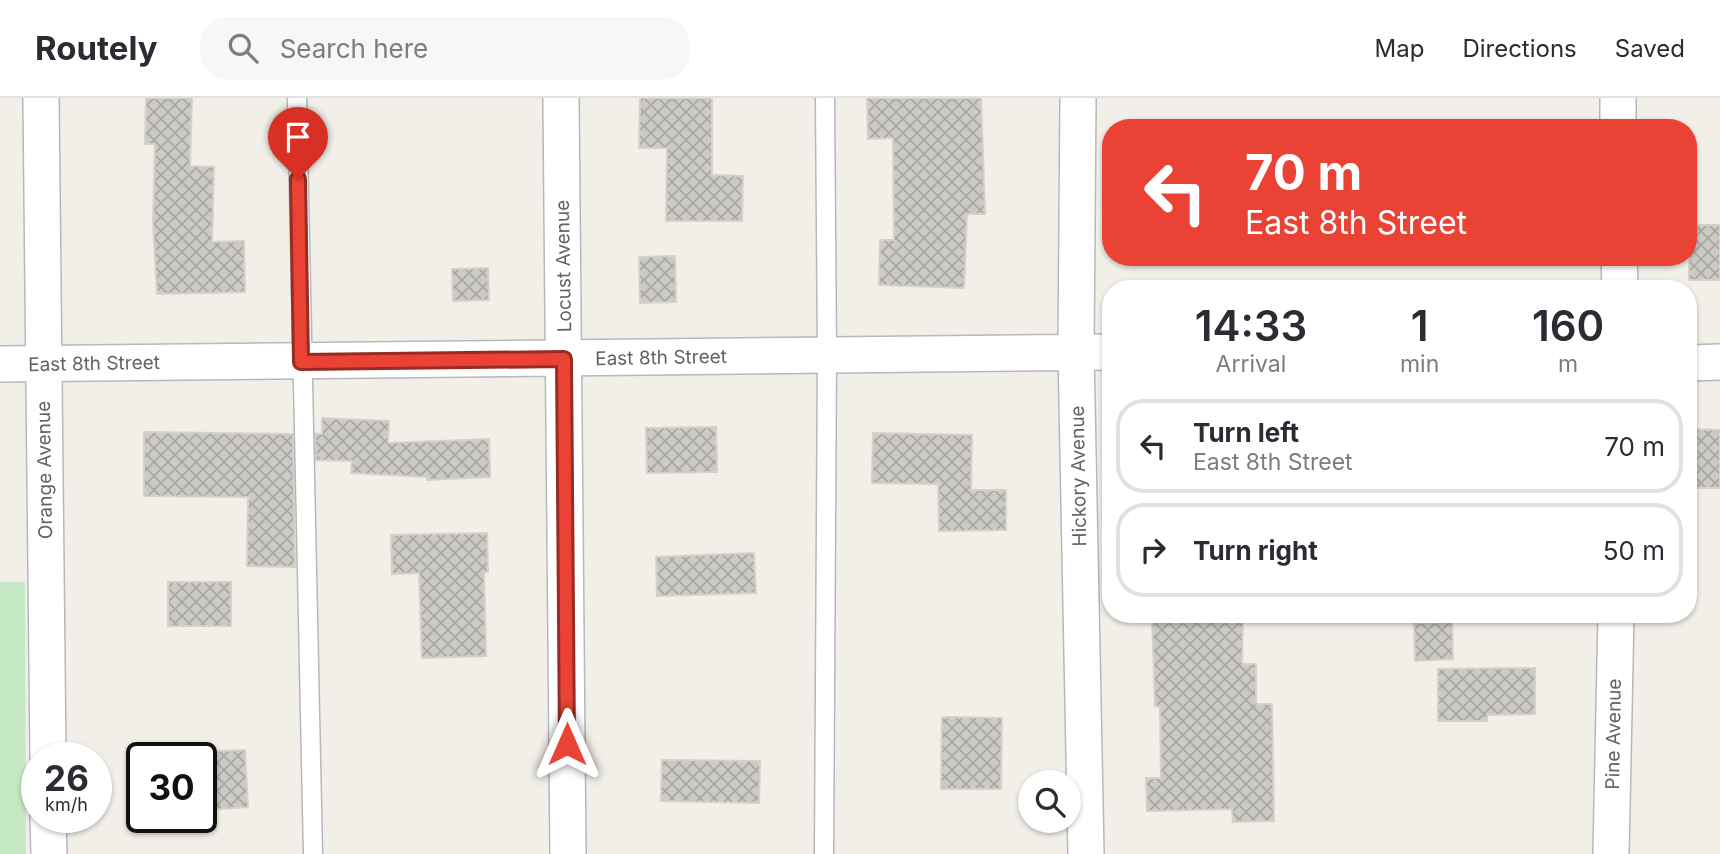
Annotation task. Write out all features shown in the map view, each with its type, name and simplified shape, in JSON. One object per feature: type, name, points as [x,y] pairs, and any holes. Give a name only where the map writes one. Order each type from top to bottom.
[{"type":"street","name":"Orange Avenue","points":[[41,98],[48,742]]},
{"type":"street","name":"Locust Avenue","points":[[561,98],[568,854]]},
{"type":"street","name":"Hickory Avenue","points":[[1078,98],[1076,351],[1086,854]]},
{"type":"street","points":[[1618,98],[1618,119]]},
{"type":"street","name":"East 8th Street","points":[[0,364],[1102,352]]},
{"type":"street","points":[[1697,363],[1720,362]]},
{"type":"street","name":"Pine Avenue","points":[[1611,854],[1616,623]]},
{"type":"street","points":[[48,833],[49,854]]},
{"type":"lane","points":[[297,98],[313,854]]},
{"type":"lane","points":[[824,854],[828,355],[825,98]]},
{"type":"green space","points":[[0,582],[25,582],[26,742],[21,742],[21,833],[26,833],[26,854],[0,854]]},
{"type":"building","points":[[146,98],[192,98],[190,166],[214,167],[212,242],[244,241],[245,292],[157,294],[153,223],[155,144],[145,144]]},
{"type":"building","points":[[640,98],[712,98],[712,175],[743,176],[742,221],[666,221],[667,148],[639,148]]},
{"type":"building","points":[[867,98],[981,98],[985,214],[967,214],[964,288],[879,285],[880,240],[894,240],[893,138],[868,139]]},
{"type":"building","points":[[1697,225],[1720,225],[1720,280],[1689,280],[1689,266],[1697,266]]},
{"type":"building","points":[[675,256],[676,302],[640,303],[639,257]]},
{"type":"building","points":[[488,268],[489,300],[453,301],[452,269]]},
{"type":"building","points":[[322,418],[389,421],[388,443],[489,439],[490,477],[427,480],[427,477],[351,473],[352,461],[316,460],[315,434],[322,434]]},
{"type":"building","points":[[716,427],[717,472],[647,473],[646,428]]},
{"type":"building","points":[[1697,429],[1720,430],[1720,488],[1697,488]]},
{"type":"building","points":[[144,432],[293,434],[295,567],[247,566],[248,497],[144,496]]},
{"type":"building","points":[[873,433],[972,435],[971,490],[1006,490],[1006,530],[939,531],[938,484],[872,483]]},
{"type":"building","points":[[487,533],[488,572],[484,572],[486,656],[422,658],[419,573],[392,574],[391,535]]},
{"type":"building","points":[[754,553],[756,593],[657,596],[656,557]]},
{"type":"building","points":[[168,582],[231,582],[231,626],[168,626]]},
{"type":"building","points":[[1152,623],[1243,623],[1242,664],[1256,664],[1256,704],[1272,704],[1274,821],[1233,822],[1232,809],[1147,811],[1146,778],[1161,778],[1160,706],[1155,706]]},
{"type":"building","points":[[1414,623],[1452,623],[1453,659],[1415,661]]},
{"type":"building","points":[[1535,668],[1535,714],[1487,715],[1487,721],[1438,721],[1438,669]]},
{"type":"building","points":[[942,717],[1002,718],[1001,789],[941,789]]},
{"type":"building","points":[[245,750],[248,807],[217,809],[217,751]]},
{"type":"building","points":[[662,760],[760,761],[759,803],[661,801]]},
{"type":"route","points":[[298,179],[301,362],[564,359],[567,744]]}]
